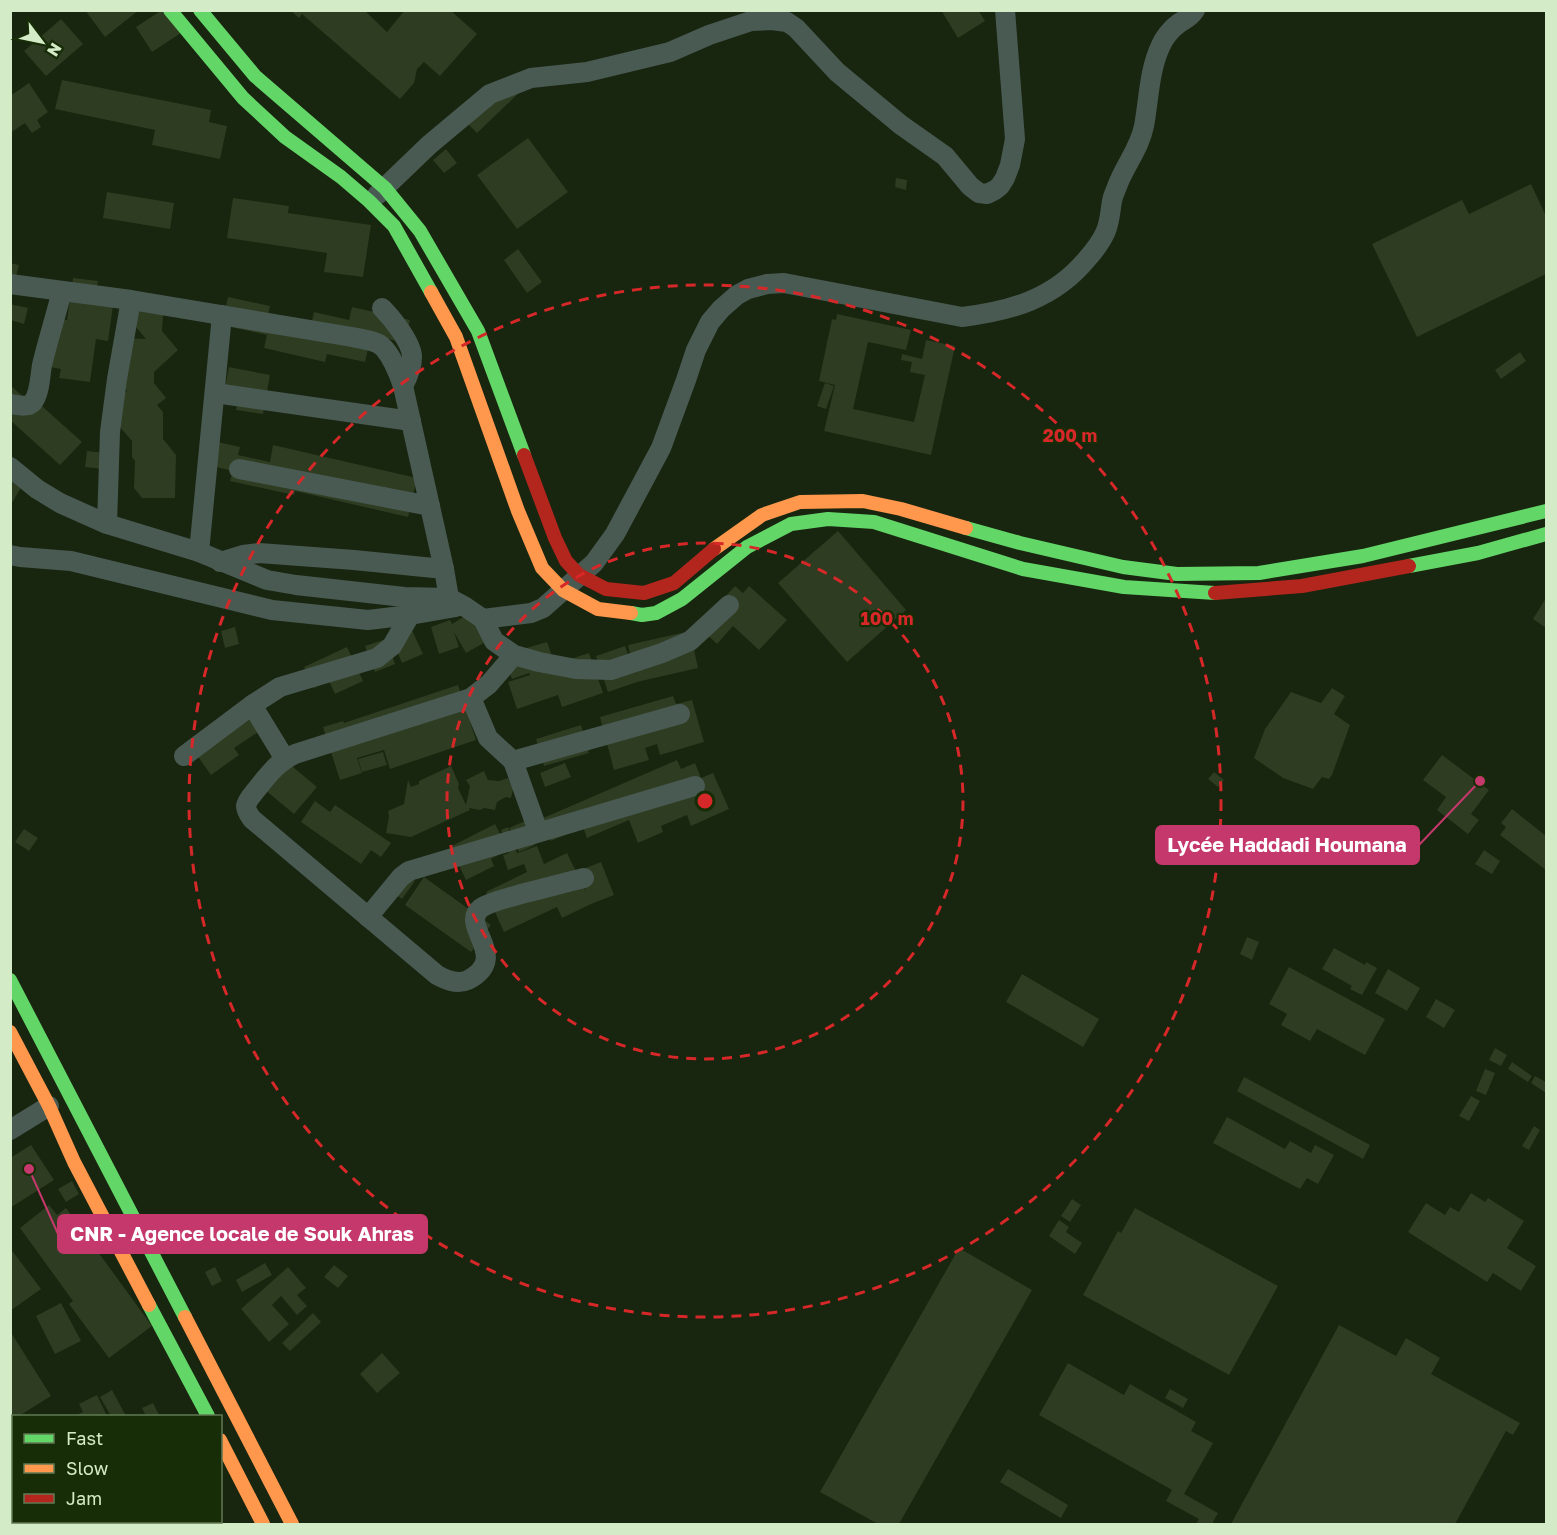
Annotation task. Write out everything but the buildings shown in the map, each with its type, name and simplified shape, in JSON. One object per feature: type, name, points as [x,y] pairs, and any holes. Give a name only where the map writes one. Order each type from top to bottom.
[{"type":"main road","points":[[170,10],[243,98],[285,137],[341,177],[394,226],[456,337],[532,547],[542,568],[563,590],[598,609],[642,615],[656,613],[682,599],[747,547],[791,524],[828,519],[874,522],[1023,569],[1124,587],[1219,593],[1302,586],[1478,553],[1546,534]]},
{"type":"main road","points":[[200,10],[255,76],[385,188],[420,231],[478,331],[555,538],[566,561],[579,575],[606,589],[644,593],[674,583],[719,544],[762,515],[800,502],[863,501],[901,508],[1020,543],[1123,567],[1177,574],[1259,573],[1363,556],[1546,511]]},
{"type":"main road","points":[[10,980],[292,1524]]},
{"type":"main road","points":[[10,1032],[49,1106],[74,1162],[207,1415]]},
{"type":"main road","points":[[222,1444],[263,1524]]},
{"type":"street","points":[[369,201],[429,145],[490,94],[531,78],[587,72],[670,52],[710,34],[751,21],[772,20],[787,22],[796,28],[837,72],[901,125],[945,156],[970,186],[979,193],[987,194],[1000,186],[1005,178],[1015,139],[1005,10]]},
{"type":"street","points":[[483,619],[531,613],[543,608],[594,562],[615,534],[661,448],[696,350],[710,322],[737,295],[757,286],[784,283],[962,317],[992,314],[1030,302],[1054,290],[1077,271],[1107,231],[1113,198],[1124,169],[1138,145],[1143,128],[1155,59],[1161,43],[1173,28],[1189,19],[1195,10]]},
{"type":"street","points":[[10,284],[131,300],[352,337],[381,345],[395,366],[403,386],[444,569],[457,602]]},
{"type":"street","points":[[10,404],[27,406],[34,400],[62,291]]},
{"type":"street","points":[[107,524],[110,432],[131,300]]},
{"type":"street","points":[[382,308],[394,320],[412,354],[412,365],[403,386]]},
{"type":"street","points":[[199,552],[222,315]]},
{"type":"street","points":[[214,393],[411,421]]},
{"type":"street","points":[[10,467],[37,489],[60,503],[107,524],[199,552],[267,580],[457,602],[483,619],[494,641],[514,655],[539,662],[576,669],[611,670],[690,641],[729,605]]},
{"type":"street","points":[[239,469],[430,506]]},
{"type":"street","points":[[220,562],[259,553],[444,569]]},
{"type":"street","points":[[10,555],[71,561],[272,610],[368,620],[410,615],[457,602]]},
{"type":"street","points":[[184,756],[280,687],[377,658],[392,646],[410,615]]},
{"type":"street","points":[[514,655],[489,684],[471,698],[285,759],[270,772],[250,798],[246,806],[247,812],[252,819],[437,975],[455,983],[464,982],[482,971],[486,963],[483,943],[475,921],[481,909],[502,899],[584,878]]},
{"type":"street","points":[[471,698],[484,733],[513,761],[538,831]]},
{"type":"street","points":[[252,705],[285,759]]},
{"type":"street","points":[[513,761],[680,714]]},
{"type":"street","points":[[368,917],[409,870],[694,786]]},
{"type":"street","points":[[10,1130],[49,1106]]},
{"type":"traffic: fast","points":[[170,10],[243,98],[285,137],[341,177],[394,226],[431,292]]},
{"type":"traffic: fast","points":[[200,10],[255,76],[385,188],[420,231],[478,331],[524,455]]},
{"type":"traffic: fast","points":[[966,528],[1123,567],[1177,574],[1259,573],[1363,556],[1546,511]]},
{"type":"traffic: fast","points":[[631,613],[642,615],[656,613],[682,599],[747,547],[791,524],[828,519],[874,522],[1023,569],[1124,587],[1215,593]]},
{"type":"traffic: fast","points":[[1409,566],[1478,553],[1546,534]]},
{"type":"traffic: fast","points":[[10,980],[185,1317]]},
{"type":"traffic: fast","points":[[149,1305],[207,1415]]},
{"type":"traffic: slow","points":[[431,292],[456,337],[518,511],[542,568],[563,590],[598,609],[631,613]]},
{"type":"traffic: slow","points":[[714,549],[762,515],[800,502],[863,501],[901,509],[966,528]]},
{"type":"traffic: slow","points":[[10,1032],[49,1106],[74,1162],[149,1305]]},
{"type":"traffic: slow","points":[[185,1317],[292,1524]]},
{"type":"traffic: slow","points":[[222,1444],[263,1524]]},
{"type":"traffic: jam","points":[[524,455],[566,561],[579,575],[606,589],[644,593],[674,583],[714,549]]},
{"type":"traffic: jam","points":[[1215,593],[1302,586],[1409,566]]},
{"type":"place","name":"Lycée Haddadi Houmana","points":[[1480,781]]},
{"type":"place","name":"CNR - Agence locale de Souk Ahras","points":[[29,1169]]}]
